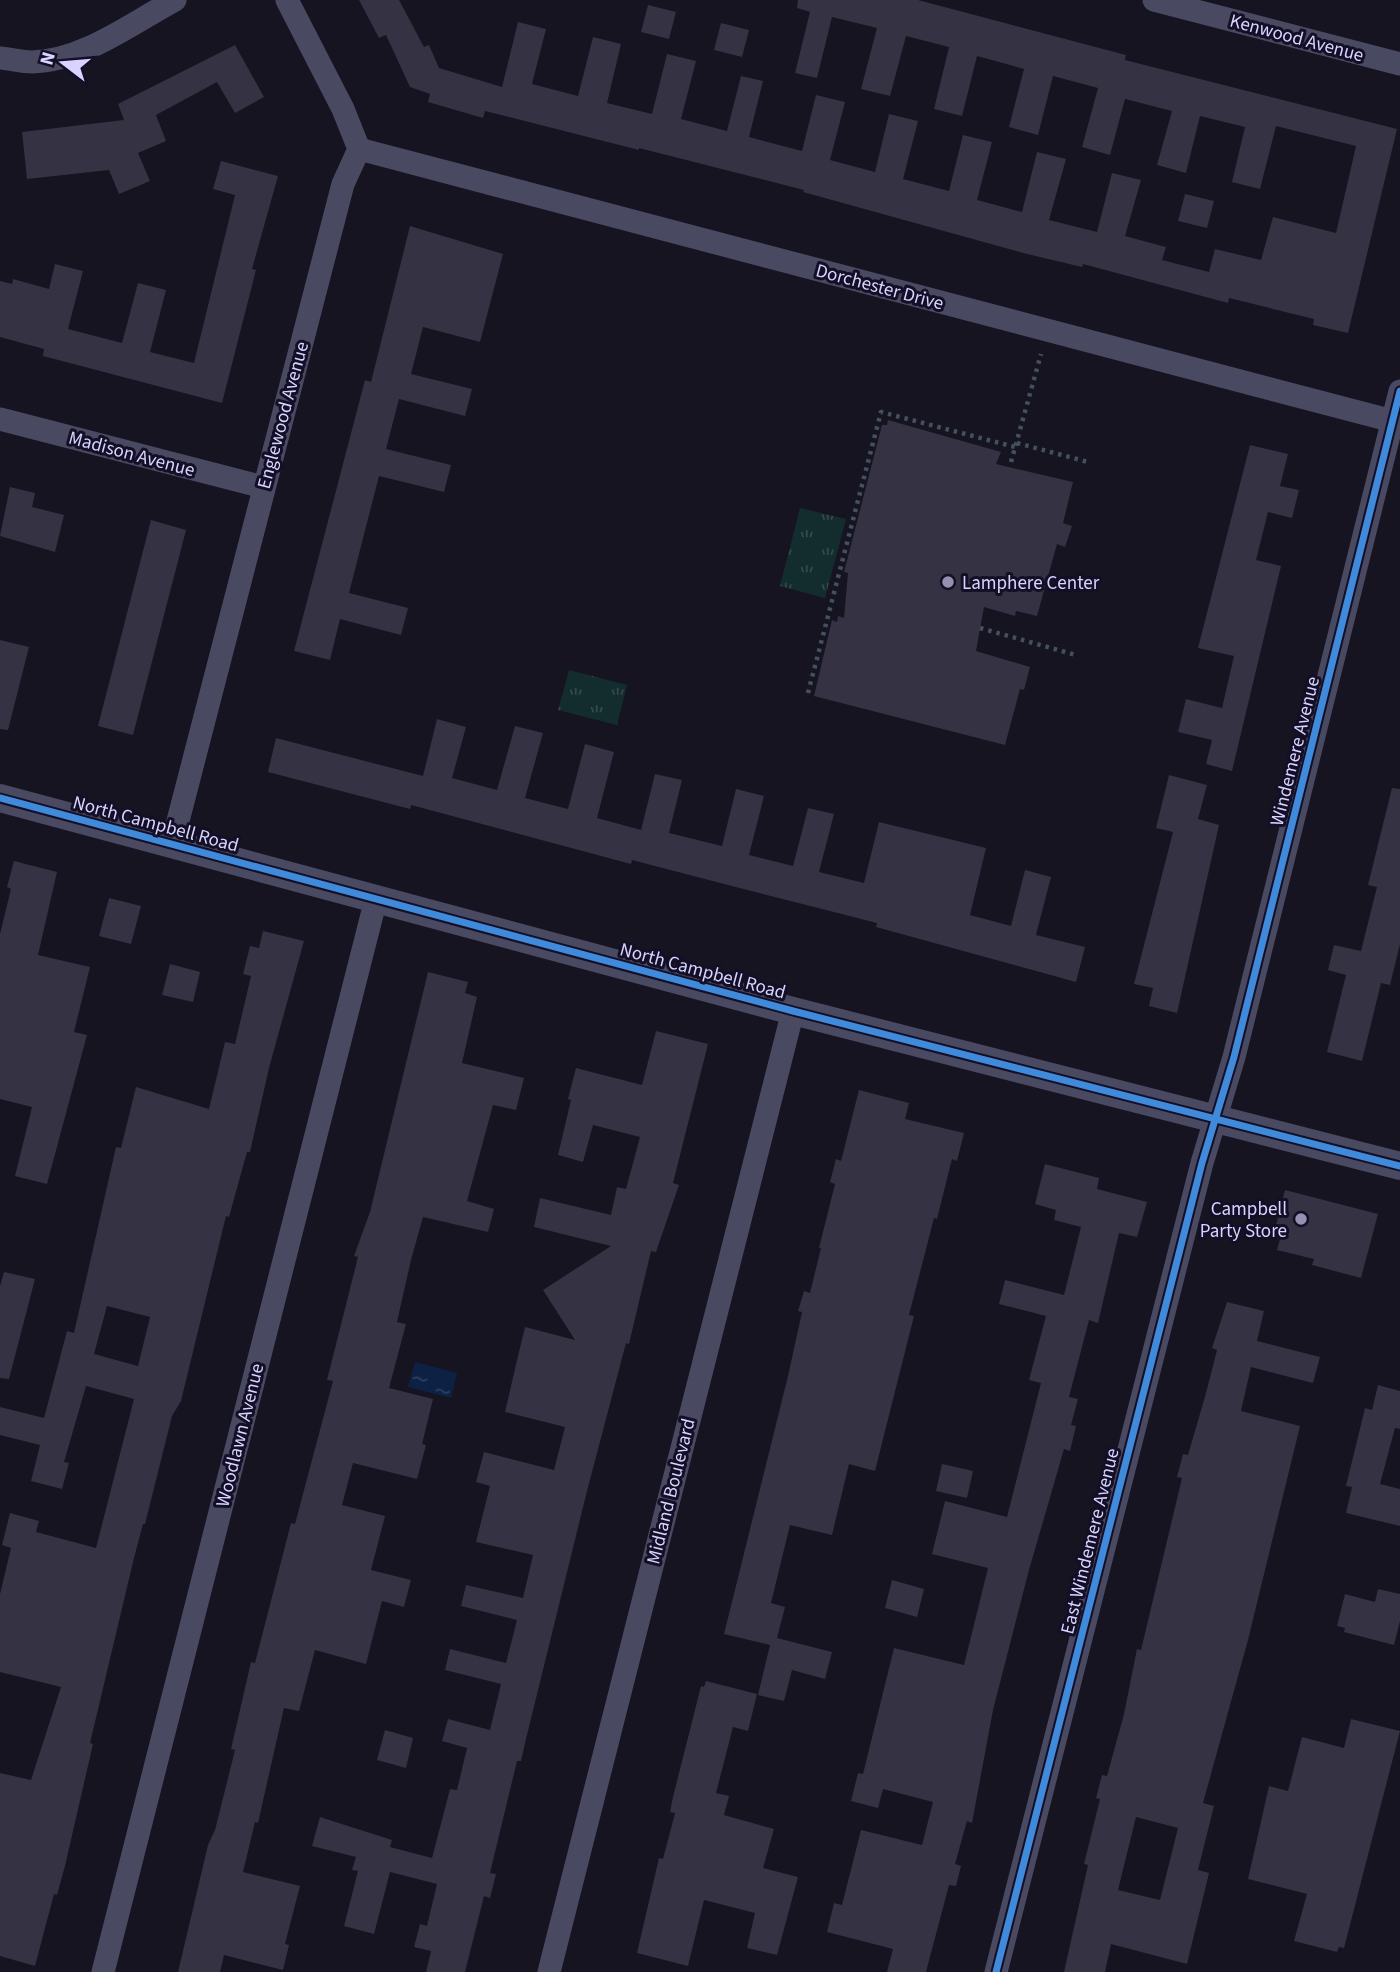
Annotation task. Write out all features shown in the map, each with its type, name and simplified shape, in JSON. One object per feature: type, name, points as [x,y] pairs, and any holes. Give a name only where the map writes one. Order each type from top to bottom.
[{"type":"street","points":[[0,58],[33,62],[61,58],[89,47],[175,0]]},
{"type":"street","points":[[287,0],[343,108],[359,149]]},
{"type":"street","name":"Kenwood Avenue","points":[[1154,0],[1400,64]]},
{"type":"street","name":"Dorchester Drive","points":[[359,149],[1396,422]]},
{"type":"street","name":"Englewood Avenue","points":[[172,844],[342,184],[359,149]]},
{"type":"street","name":"Windemere Avenue","points":[[1216,1118],[1234,1057],[1396,422],[1400,391]]},
{"type":"street","name":"Madison Avenue","points":[[0,419],[263,487]]},
{"type":"street","name":"North Campbell Road","points":[[0,798],[793,1011],[1400,1166]]},
{"type":"street","name":"Woodlawn Avenue","points":[[103,1972],[376,899]]},
{"type":"street","name":"Midland Boulevard","points":[[549,1972],[793,1011]]},
{"type":"street","name":"East Windemere Avenue","points":[[996,1972],[1216,1118]]},
{"type":"path","points":[[1012,462],[1043,346]]},
{"type":"path","points":[[808,693],[881,412],[1088,462]]},
{"type":"path","points":[[980,628],[1076,655]]},
{"type":"green space","points":[[800,508],[846,519],[825,598],[780,586]]},
{"type":"green space","points":[[569,670],[627,685],[617,725],[558,710]]},
{"type":"water","points":[[415,1362],[457,1373],[451,1398],[408,1387]]},
{"type":"building","points":[[359,0],[399,0],[424,47],[429,45],[439,68],[502,87],[518,22],[546,29],[532,84],[578,96],[593,37],[621,44],[607,103],[652,114],[667,54],[696,61],[681,119],[727,131],[741,76],[763,81],[749,137],[802,151],[816,95],[845,102],[830,160],[875,172],[889,114],[918,121],[903,179],[949,191],[963,135],[992,142],[977,200],[1022,212],[1037,152],[1066,159],[1049,220],[1097,232],[1112,173],[1141,180],[1125,236],[1166,247],[1162,260],[1209,272],[1215,249],[1261,260],[1273,217],[1336,233],[1356,146],[1276,126],[1260,189],[1232,182],[1245,127],[1200,116],[1186,173],[1157,165],[1172,111],[1125,99],[1110,155],[1082,147],[1098,88],[1053,76],[1038,135],[1009,127],[1024,69],[977,56],[962,116],[934,109],[949,47],[906,36],[890,96],[861,89],[877,28],[832,17],[817,78],[795,73],[810,12],[797,8],[798,0],[918,0],[1126,55],[1125,60],[1397,129],[1348,333],[1313,325],[1314,319],[1229,298],[1228,303],[1083,264],[1082,267],[1023,253],[803,192],[804,190],[639,148],[485,111],[483,118],[428,102],[430,94],[410,87],[386,35],[379,38]]},
{"type":"building","points":[[648,5],[676,12],[669,39],[641,32]]},
{"type":"building","points":[[721,23],[749,30],[742,57],[714,50]]},
{"type":"building","points":[[235,45],[264,97],[235,113],[217,82],[156,115],[166,141],[138,153],[150,181],[119,194],[109,170],[27,179],[22,132],[124,120],[118,104]]},
{"type":"building","points":[[221,161],[278,176],[252,269],[256,270],[222,403],[43,356],[44,349],[0,337],[0,281],[12,284],[13,279],[49,289],[55,264],[83,271],[68,329],[122,343],[138,283],[166,290],[150,352],[194,363],[235,195],[213,189]]},
{"type":"building","points":[[1185,194],[1214,201],[1207,228],[1178,221]]},
{"type":"building","points":[[410,226],[503,254],[480,342],[423,327],[411,374],[472,389],[465,416],[399,399],[386,449],[451,465],[444,492],[379,476],[349,593],[408,608],[401,635],[340,619],[330,660],[294,651],[365,380],[371,382]]},
{"type":"building","name":"Lamphere Center","points":[[888,420],[1001,452],[996,464],[1073,482],[1063,523],[1072,526],[1065,547],[1057,544],[1037,616],[1016,611],[1015,616],[984,607],[976,651],[1030,667],[1024,690],[1020,689],[1005,745],[814,696],[832,620],[837,622],[838,616],[844,618],[848,573],[844,572],[882,425],[887,425]]},
{"type":"building","points":[[1250,445],[1288,454],[1280,486],[1299,490],[1292,518],[1268,512],[1256,560],[1281,566],[1232,771],[1206,764],[1212,740],[1178,732],[1186,699],[1222,708],[1234,656],[1198,648]]},
{"type":"building","points":[[10,487],[35,493],[32,507],[64,515],[55,552],[0,536]]},
{"type":"building","points":[[151,520],[186,530],[133,735],[98,726]]},
{"type":"building","points":[[0,640],[29,647],[8,730],[0,729]]},
{"type":"building","points":[[437,719],[466,727],[452,778],[497,790],[515,726],[543,733],[525,798],[568,809],[585,744],[614,752],[597,818],[641,830],[655,774],[682,780],[669,833],[722,846],[736,789],[764,796],[749,855],[793,866],[808,808],[834,814],[819,872],[864,883],[879,822],[986,848],[970,915],[1011,926],[1025,870],[1051,877],[1036,935],[1085,947],[1076,982],[876,927],[877,923],[632,860],[631,864],[411,805],[410,809],[268,772],[276,738],[423,776]]},
{"type":"building","points":[[1169,775],[1207,785],[1198,819],[1219,825],[1177,1013],[1149,1006],[1153,988],[1134,984],[1173,832],[1156,828]]},
{"type":"building","points":[[1392,788],[1400,789],[1400,944],[1390,985],[1381,983],[1362,1061],[1327,1052],[1346,975],[1328,970],[1334,945],[1361,951],[1377,887],[1368,885]]},
{"type":"building","points":[[14,861],[57,872],[38,955],[90,967],[74,1032],[87,1035],[47,1184],[15,1176],[32,1107],[0,1099],[0,934],[11,889],[7,887]]},
{"type":"building","points":[[109,898],[141,906],[131,944],[99,936]]},
{"type":"building","points":[[263,931],[304,941],[269,1068],[250,1152],[247,1152],[229,1217],[226,1216],[181,1401],[172,1416],[134,1558],[90,1743],[93,1744],[65,1866],[57,1895],[54,1894],[35,1966],[0,1956],[0,1773],[31,1780],[61,1687],[0,1672],[0,1594],[11,1548],[2,1545],[10,1513],[39,1521],[36,1532],[96,1548],[134,1399],[86,1386],[64,1462],[69,1463],[62,1489],[31,1481],[40,1445],[0,1435],[0,1407],[44,1418],[67,1331],[74,1333],[116,1147],[121,1148],[136,1087],[209,1109],[225,1042],[235,1044],[251,976],[243,974],[250,946],[259,948]],"holes":[[[107,1306],[150,1317],[138,1366],[94,1354]]]},
{"type":"building","points":[[170,964],[200,972],[193,1002],[162,995]]},
{"type":"building","points":[[428,972],[468,982],[465,993],[477,997],[462,1063],[524,1078],[516,1110],[493,1105],[467,1201],[494,1209],[488,1232],[423,1217],[411,1260],[397,1322],[406,1324],[389,1388],[433,1399],[422,1444],[426,1445],[417,1479],[353,1463],[342,1505],[385,1516],[371,1570],[411,1580],[404,1607],[382,1601],[366,1664],[315,1650],[299,1711],[284,1708],[258,1823],[255,1822],[243,1872],[300,1886],[285,1944],[289,1945],[283,1970],[224,1955],[220,1972],[178,1972],[208,1845],[215,1830],[235,1750],[231,1749],[251,1662],[255,1663],[291,1523],[295,1524],[333,1381],[327,1380],[358,1257],[354,1256],[370,1212]]},
{"type":"building","points":[[656,1031],[708,1044],[673,1183],[679,1185],[656,1252],[651,1251],[629,1344],[626,1343],[521,1761],[517,1761],[490,1873],[496,1874],[490,1898],[484,1896],[465,1972],[426,1972],[431,1951],[414,1947],[420,1924],[427,1926],[437,1884],[390,1872],[374,1934],[344,1926],[358,1871],[352,1870],[356,1857],[312,1846],[320,1817],[392,1840],[390,1847],[432,1858],[450,1789],[457,1790],[467,1748],[442,1741],[448,1719],[490,1730],[501,1684],[445,1670],[450,1649],[506,1663],[517,1620],[461,1606],[466,1585],[523,1598],[533,1555],[476,1542],[490,1486],[476,1482],[484,1452],[554,1470],[565,1427],[505,1412],[525,1327],[575,1340],[543,1290],[611,1246],[534,1227],[540,1198],[611,1215],[617,1187],[626,1189],[640,1137],[593,1125],[583,1162],[558,1155],[571,1100],[568,1099],[576,1068],[642,1085]]},
{"type":"building","points":[[859,1090],[909,1103],[905,1119],[964,1133],[957,1161],[952,1159],[937,1219],[934,1218],[909,1315],[914,1316],[875,1471],[849,1464],[832,1535],[790,1525],[771,1603],[785,1607],[777,1638],[832,1652],[825,1679],[792,1670],[784,1701],[758,1695],[770,1645],[724,1634],[788,1376],[802,1312],[798,1311],[804,1291],[810,1293],[821,1248],[835,1184],[830,1182],[836,1159],[841,1161]]},
{"type":"building","points":[[1045,1164],[1099,1178],[1097,1189],[1147,1202],[1137,1237],[1119,1233],[1098,1323],[1089,1320],[1069,1397],[1078,1399],[1071,1425],[1076,1426],[1070,1451],[1064,1449],[1029,1570],[993,1710],[972,1823],[967,1821],[955,1864],[961,1866],[956,1886],[949,1885],[926,1972],[887,1972],[893,1949],[827,1932],[834,1903],[842,1905],[861,1830],[922,1845],[933,1802],[883,1789],[878,1808],[851,1801],[858,1773],[863,1774],[894,1648],[964,1665],[988,1568],[932,1554],[945,1501],[1007,1517],[1041,1383],[1029,1380],[1046,1316],[999,1304],[1005,1280],[1064,1295],[1081,1227],[1054,1220],[1056,1210],[1035,1204]]},
{"type":"building","points":[[1285,1190],[1378,1214],[1361,1278],[1312,1265],[1314,1259],[1277,1250],[1280,1239],[1273,1237]]},
{"type":"building","points":[[4,1272],[35,1279],[9,1379],[0,1378],[0,1286]]},
{"type":"building","points":[[1227,1302],[1264,1311],[1257,1341],[1320,1357],[1313,1383],[1251,1367],[1241,1411],[1300,1426],[1248,1640],[1203,1803],[1214,1806],[1198,1870],[1209,1873],[1187,1964],[1111,1944],[1105,1972],[1064,1972],[1088,1865],[1084,1864],[1100,1799],[1096,1798],[1102,1775],[1107,1776],[1124,1714],[1137,1649],[1141,1650],[1182,1478],[1177,1477],[1183,1454],[1188,1455],[1217,1350],[1212,1348]],"holes":[[[1136,1817],[1178,1828],[1160,1900],[1118,1890]]]},
{"type":"building","points":[[1378,1385],[1400,1391],[1400,1429],[1395,1428],[1380,1484],[1400,1489],[1400,1526],[1346,1513],[1352,1487],[1346,1486],[1365,1408],[1372,1410]]},
{"type":"building","points":[[942,1464],[973,1471],[967,1498],[936,1491]]},
{"type":"building","points":[[892,1580],[924,1589],[917,1617],[885,1608]]},
{"type":"building","points":[[1378,1589],[1400,1594],[1400,1621],[1394,1645],[1344,1632],[1345,1628],[1337,1626],[1345,1594],[1375,1602]]},
{"type":"building","points":[[706,1681],[757,1694],[748,1731],[733,1727],[716,1793],[729,1796],[724,1815],[774,1829],[763,1868],[798,1877],[777,1955],[747,1948],[755,1913],[704,1900],[688,1966],[637,1953],[659,1858],[663,1859],[675,1813],[670,1812],[673,1797],[701,1686],[704,1687]]},
{"type":"building","points":[[1351,1719],[1400,1731],[1344,1948],[1339,1947],[1337,1952],[1294,1941],[1307,1894],[1248,1879],[1269,1786],[1288,1791],[1302,1737],[1344,1748]]},
{"type":"building","points":[[385,1730],[413,1738],[406,1768],[377,1760]]},
{"type":"cycle path","points":[[996,1972],[1202,1163],[1234,1057],[1400,391]]},
{"type":"cycle path","points":[[0,798],[793,1011],[1400,1166]]},
{"type":"place","name":"Lamphere Center","points":[[948,582]]},
{"type":"place","name":"Campbell Party Store","points":[[1301,1219]]}]
